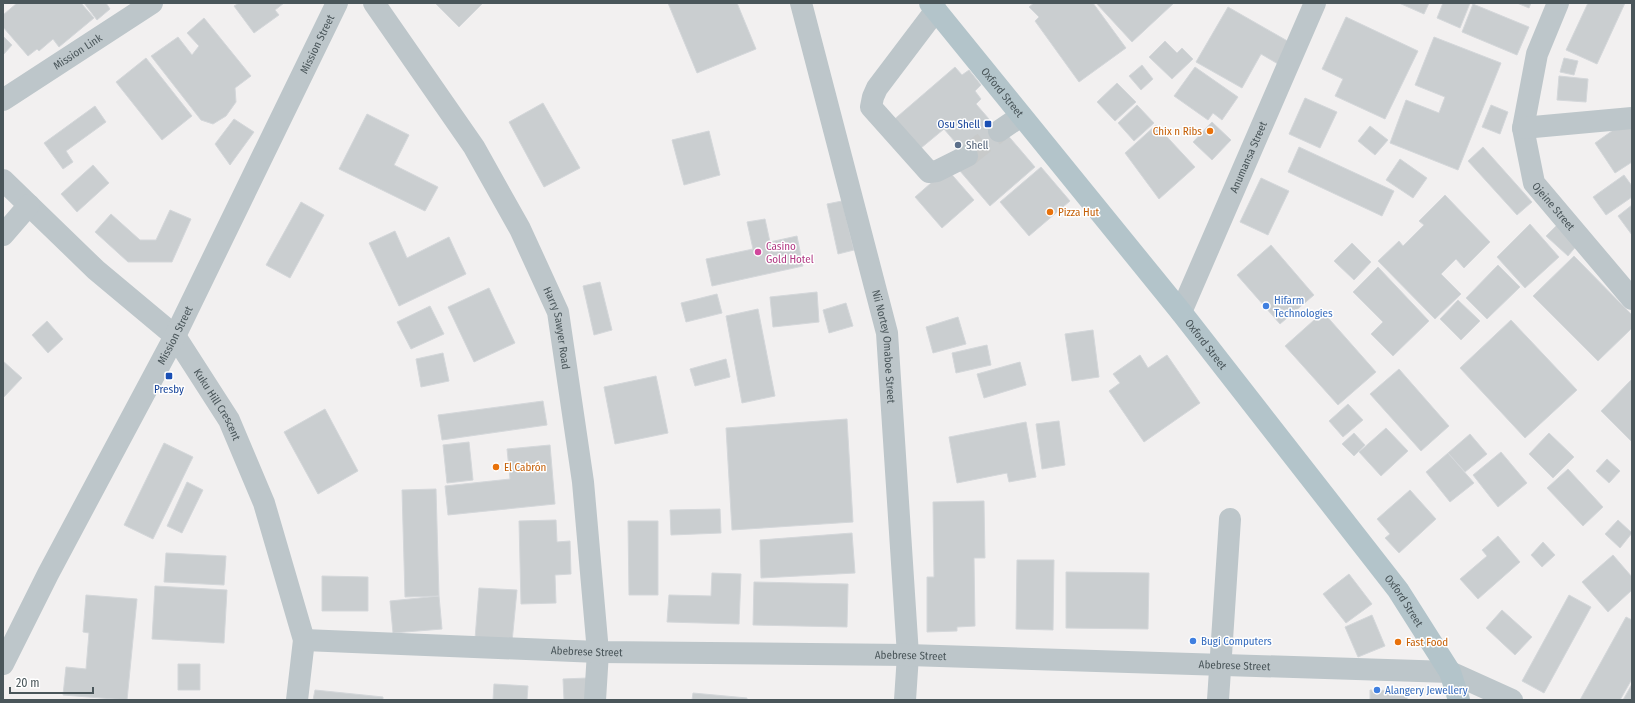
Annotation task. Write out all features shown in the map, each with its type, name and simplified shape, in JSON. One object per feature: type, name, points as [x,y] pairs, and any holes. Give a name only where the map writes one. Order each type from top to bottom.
[{"type":"main road","name":"Oxford Street","points":[[933,7],[1020,116],[1181,312],[1398,590],[1450,672],[1459,700]]},
{"type":"street","name":"Mission Link","points":[[3,100],[152,3]]},
{"type":"street","name":"Mission Street","points":[[3,664],[51,567],[174,336],[337,3]]},
{"type":"street","name":"Harry Sawyer Road","points":[[374,3],[474,147],[520,229],[558,312],[584,482],[598,652],[595,700]]},
{"type":"street","name":"Nii Nortey Omaboe Street","points":[[801,3],[887,333],[908,655],[905,700]]},
{"type":"street","name":"Anumansa Street","points":[[1181,312],[1315,3]]},
{"type":"street","name":"Ojeine Street","points":[[1558,3],[1537,54],[1523,128],[1534,183],[1632,299]]},
{"type":"street","points":[[933,7],[877,88],[871,107],[929,172],[937,171],[967,156]]},
{"type":"street","points":[[999,131],[1020,116]]},
{"type":"street","points":[[1523,128],[1632,118]]},
{"type":"street","name":"Kuku Hill Crescent","points":[[3,180],[96,270],[174,336],[232,427],[264,503],[304,640],[297,700]]},
{"type":"street","points":[[3,236],[29,205]]},
{"type":"street","points":[[1218,700],[1222,664],[1230,519]]},
{"type":"street","name":"Abebrese Street","points":[[304,640],[598,652],[908,655],[1450,672],[1512,700]]},
{"type":"building","points":[[17,3],[81,3],[94,18],[59,47],[53,39],[39,51],[37,49],[28,56],[3,27],[3,15]]},
{"type":"building","points":[[84,3],[106,3],[110,9],[97,20]]},
{"type":"building","points":[[239,3],[284,3],[275,10],[279,15],[254,33],[234,6]]},
{"type":"building","points":[[435,3],[483,3],[459,27]]},
{"type":"building","points":[[668,3],[737,3],[756,49],[697,73]]},
{"type":"building","points":[[1034,3],[1093,3],[1126,48],[1079,82],[1035,21],[1039,17],[1029,7]]},
{"type":"building","points":[[1096,3],[1174,3],[1132,42]]},
{"type":"building","points":[[1399,3],[1429,3],[1424,14]]},
{"type":"building","points":[[1443,3],[1470,3],[1460,28],[1437,18]]},
{"type":"building","points":[[1517,3],[1531,3],[1529,8]]},
{"type":"building","points":[[1588,3],[1625,3],[1597,64],[1566,50]]},
{"type":"building","points":[[1473,4],[1529,27],[1517,55],[1462,32]]},
{"type":"building","points":[[1228,7],[1291,43],[1278,64],[1261,54],[1242,88],[1196,62]]},
{"type":"building","points":[[1346,17],[1418,51],[1385,119],[1335,96],[1343,79],[1322,69]]},
{"type":"building","points":[[204,18],[251,76],[235,88],[236,102],[226,116],[213,124],[201,120],[151,56],[178,37],[192,55],[199,46],[187,33]]},
{"type":"building","points":[[3,36],[12,45],[3,55]]},
{"type":"building","points":[[1434,37],[1501,63],[1458,170],[1390,143],[1406,100],[1439,113],[1445,97],[1415,85]]},
{"type":"building","points":[[1165,41],[1177,53],[1182,48],[1193,59],[1172,79],[1149,57]]},
{"type":"building","points":[[146,58],[192,116],[162,140],[116,82]]},
{"type":"building","points":[[1564,58],[1578,61],[1574,75],[1560,72]]},
{"type":"building","points":[[1142,65],[1153,79],[1141,90],[1129,76]]},
{"type":"building","points":[[955,67],[962,75],[969,70],[981,85],[975,91],[981,99],[976,104],[1002,134],[1005,132],[1035,167],[990,206],[960,171],[967,156],[944,129],[915,153],[890,123]]},
{"type":"building","points":[[1195,67],[1238,97],[1222,120],[1213,113],[1208,120],[1174,96]]},
{"type":"building","points":[[1559,76],[1588,79],[1586,102],[1557,100]]},
{"type":"building","points":[[1117,83],[1136,102],[1115,121],[1097,102]]},
{"type":"building","points":[[1305,98],[1337,112],[1320,148],[1289,134]]},
{"type":"building","points":[[543,103],[580,168],[544,187],[509,122]]},
{"type":"building","points":[[1137,105],[1154,123],[1134,141],[1118,123]]},
{"type":"building","points":[[1491,105],[1508,112],[1500,134],[1482,127]]},
{"type":"building","points":[[95,106],[106,122],[66,151],[73,162],[63,169],[44,143]]},
{"type":"building","points":[[367,114],[409,135],[394,165],[438,187],[425,211],[339,169]]},
{"type":"building","points":[[234,119],[254,132],[230,165],[215,144]]},
{"type":"building","points":[[1626,121],[1632,130],[1632,162],[1615,173],[1595,143]]},
{"type":"building","points":[[1212,122],[1231,140],[1212,160],[1193,142]]},
{"type":"building","points":[[1156,125],[1195,167],[1159,199],[1125,153]]},
{"type":"building","points":[[1370,126],[1388,140],[1375,155],[1358,141]]},
{"type":"building","points":[[709,131],[720,175],[684,185],[672,140]]},
{"type":"building","points":[[1299,147],[1394,191],[1382,216],[1288,172]]},
{"type":"building","points":[[1483,147],[1532,202],[1517,215],[1468,161]]},
{"type":"building","points":[[1400,159],[1427,178],[1413,198],[1386,180]]},
{"type":"building","points":[[93,165],[109,183],[77,212],[61,194]]},
{"type":"building","points":[[1041,167],[1070,201],[1029,236],[1000,202]]},
{"type":"building","points":[[947,169],[974,200],[942,228],[915,197]]},
{"type":"building","points":[[1624,175],[1632,186],[1632,197],[1606,215],[1593,197]]},
{"type":"building","points":[[1261,178],[1289,191],[1268,235],[1240,222]]},
{"type":"building","points":[[1445,195],[1490,242],[1464,268],[1456,259],[1441,274],[1461,294],[1435,319],[1378,261],[1399,241],[1403,246],[1424,225],[1419,221]]},
{"type":"building","points":[[842,201],[854,250],[838,254],[827,204]]},
{"type":"building","points":[[301,202],[324,215],[290,278],[266,265]]},
{"type":"building","points":[[1632,205],[1632,235],[1618,216]]},
{"type":"building","points":[[170,210],[191,219],[172,262],[128,262],[95,232],[111,214],[140,240],[156,240]]},
{"type":"building","points":[[765,219],[770,242],[797,236],[803,266],[712,286],[706,259],[753,249],[747,222]]},
{"type":"building","points":[[1530,224],[1559,257],[1525,288],[1497,257]]},
{"type":"building","points":[[1557,225],[1578,244],[1568,256],[1546,236]]},
{"type":"building","points":[[395,231],[407,258],[449,237],[466,274],[399,306],[369,243]]},
{"type":"building","points":[[1352,243],[1371,262],[1354,280],[1334,261]]},
{"type":"building","points":[[1271,245],[1314,295],[1280,324],[1237,275]]},
{"type":"building","points":[[1574,256],[1632,315],[1632,328],[1598,361],[1533,296]]},
{"type":"building","points":[[1498,265],[1520,287],[1487,319],[1466,298]]},
{"type":"building","points":[[1378,267],[1429,321],[1393,356],[1371,334],[1383,322],[1353,292]]},
{"type":"building","points":[[600,282],[612,330],[594,335],[583,286]]},
{"type":"building","points":[[489,288],[515,343],[474,362],[448,307]]},
{"type":"building","points":[[817,292],[819,322],[773,327],[770,297]]},
{"type":"building","points":[[717,294],[722,313],[686,322],[681,303]]},
{"type":"building","points":[[1458,300],[1480,321],[1461,340],[1440,319]]},
{"type":"building","points":[[846,303],[853,326],[829,333],[823,310]]},
{"type":"building","points":[[430,306],[444,334],[411,349],[397,322]]},
{"type":"building","points":[[758,309],[775,396],[742,403],[726,316]]},
{"type":"building","points":[[1323,312],[1376,372],[1338,405],[1285,346]]},
{"type":"building","points":[[958,317],[966,344],[933,353],[926,327]]},
{"type":"building","points":[[1511,320],[1577,390],[1525,438],[1460,368]]},
{"type":"building","points":[[47,321],[63,339],[48,353],[32,335]]},
{"type":"building","points":[[1093,330],[1099,377],[1072,381],[1065,334]]},
{"type":"building","points":[[987,345],[991,365],[956,373],[952,353]]},
{"type":"building","points":[[443,353],[449,381],[421,387],[416,359]]},
{"type":"building","points":[[1140,355],[1148,368],[1167,355],[1200,403],[1144,442],[1109,391],[1120,383],[1113,374]]},
{"type":"building","points":[[726,359],[730,377],[695,386],[690,369]]},
{"type":"building","points":[[3,361],[22,378],[3,398]]},
{"type":"building","points":[[1020,362],[1026,385],[984,398],[977,374]]},
{"type":"building","points":[[1399,369],[1449,426],[1421,451],[1370,394]]},
{"type":"building","points":[[656,376],[668,433],[615,444],[604,387]]},
{"type":"building","points":[[1632,379],[1632,442],[1601,411]]},
{"type":"building","points":[[543,401],[547,425],[442,440],[438,415]]},
{"type":"building","points":[[1348,404],[1363,420],[1343,437],[1329,421]]},
{"type":"building","points":[[325,409],[358,471],[318,494],[284,432]]},
{"type":"building","points":[[847,419],[853,522],[732,530],[726,428]]},
{"type":"building","points":[[1059,421],[1065,465],[1042,469],[1036,424]]},
{"type":"building","points":[[1026,422],[1036,477],[1009,482],[1007,473],[957,483],[949,437]]},
{"type":"building","points":[[1386,428],[1408,451],[1381,476],[1359,452]]},
{"type":"building","points":[[1354,433],[1365,445],[1354,456],[1342,444]]},
{"type":"building","points":[[1549,433],[1574,457],[1553,478],[1529,454]]},
{"type":"building","points":[[1470,434],[1487,454],[1465,472],[1448,453]]},
{"type":"building","points":[[469,442],[473,480],[447,483],[443,445]]},
{"type":"building","points":[[164,443],[193,457],[153,539],[124,525]]},
{"type":"building","points":[[550,445],[555,504],[448,515],[445,486],[510,479],[507,449]]},
{"type":"building","points":[[1501,452],[1527,483],[1498,507],[1473,475]]},
{"type":"building","points":[[1448,453],[1474,483],[1450,502],[1426,472]]},
{"type":"building","points":[[1607,459],[1620,471],[1609,483],[1596,471]]},
{"type":"building","points":[[1568,469],[1603,507],[1583,526],[1547,488]]},
{"type":"building","points":[[187,482],[203,490],[182,533],[167,526]]},
{"type":"building","points":[[436,489],[439,596],[405,597],[402,490]]},
{"type":"building","points":[[1410,490],[1436,519],[1399,553],[1385,538],[1390,534],[1377,519]]},
{"type":"building","points":[[984,501],[985,558],[974,558],[975,626],[957,627],[957,631],[927,632],[927,577],[934,577],[933,502]]},
{"type":"building","points":[[720,509],[721,533],[671,535],[670,510]]},
{"type":"building","points":[[556,520],[557,542],[570,541],[571,574],[555,575],[556,603],[521,604],[519,521]]},
{"type":"building","points":[[1618,520],[1632,533],[1620,548],[1605,534]]},
{"type":"building","points":[[628,521],[658,521],[658,595],[629,595]]},
{"type":"building","points":[[852,533],[855,573],[761,578],[760,540]]},
{"type":"building","points":[[1498,536],[1520,562],[1478,599],[1460,579],[1487,556],[1482,550]]},
{"type":"building","points":[[1543,542],[1555,555],[1542,567],[1531,555]]},
{"type":"building","points":[[166,553],[226,556],[224,585],[164,582]]},
{"type":"building","points":[[1613,555],[1632,577],[1632,590],[1608,612],[1582,582]]},
{"type":"building","points":[[1017,560],[1054,560],[1053,630],[1016,629]]},
{"type":"building","points":[[1066,572],[1149,573],[1148,629],[1066,628]]},
{"type":"building","points":[[712,573],[741,574],[739,624],[667,622],[669,595],[711,596]]},
{"type":"building","points":[[1349,574],[1372,604],[1346,623],[1323,594]]},
{"type":"building","points":[[322,576],[368,577],[368,611],[322,611]]},
{"type":"building","points":[[754,582],[848,584],[847,627],[753,625]]},
{"type":"building","points":[[155,586],[227,590],[224,643],[152,639]]},
{"type":"building","points":[[479,588],[517,590],[512,642],[475,639]]},
{"type":"building","points":[[86,595],[137,599],[127,700],[63,695],[66,667],[86,669],[89,633],[83,632]]},
{"type":"building","points":[[1569,595],[1591,607],[1544,693],[1522,681]]},
{"type":"building","points":[[439,596],[442,629],[393,633],[390,601]]},
{"type":"building","points":[[1502,610],[1532,637],[1515,655],[1486,628]]},
{"type":"building","points":[[1372,615],[1385,646],[1358,657],[1345,627]]},
{"type":"building","points":[[1626,617],[1632,620],[1632,679],[1620,700],[1580,700]]},
{"type":"building","points":[[178,664],[200,664],[200,690],[178,690]]},
{"type":"building","points":[[587,678],[588,700],[564,700],[563,679]]},
{"type":"building","points":[[494,684],[528,686],[527,700],[493,700]]},
{"type":"building","points":[[1632,684],[1632,700],[1623,700]]},
{"type":"building","points":[[315,690],[383,697],[383,700],[313,700]]},
{"type":"building","points":[[1370,690],[1408,691],[1407,700],[1370,700]]},
{"type":"building","points":[[693,693],[747,698],[747,700],[692,700]]},
{"type":"tunnel","points":[[967,156],[999,131]]},
{"type":"place","name":"Osu Shell","points":[[988,124]]},
{"type":"place","name":"Chix n Ribs","points":[[1210,131]]},
{"type":"place","name":"Shell","points":[[958,145]]},
{"type":"place","name":"Pizza Hut","points":[[1050,212]]},
{"type":"place","name":"Casino Gold Hotel","points":[[758,252]]},
{"type":"place","name":"Hifarm Technologies","points":[[1266,306]]},
{"type":"place","name":"Presby","points":[[169,376]]},
{"type":"place","name":"El Cabrón","points":[[496,467]]},
{"type":"place","name":"Bugi Computers","points":[[1193,641]]},
{"type":"place","name":"Fast Food","points":[[1398,642]]},
{"type":"place","name":"Alangery Jewellery","points":[[1377,690]]}]
